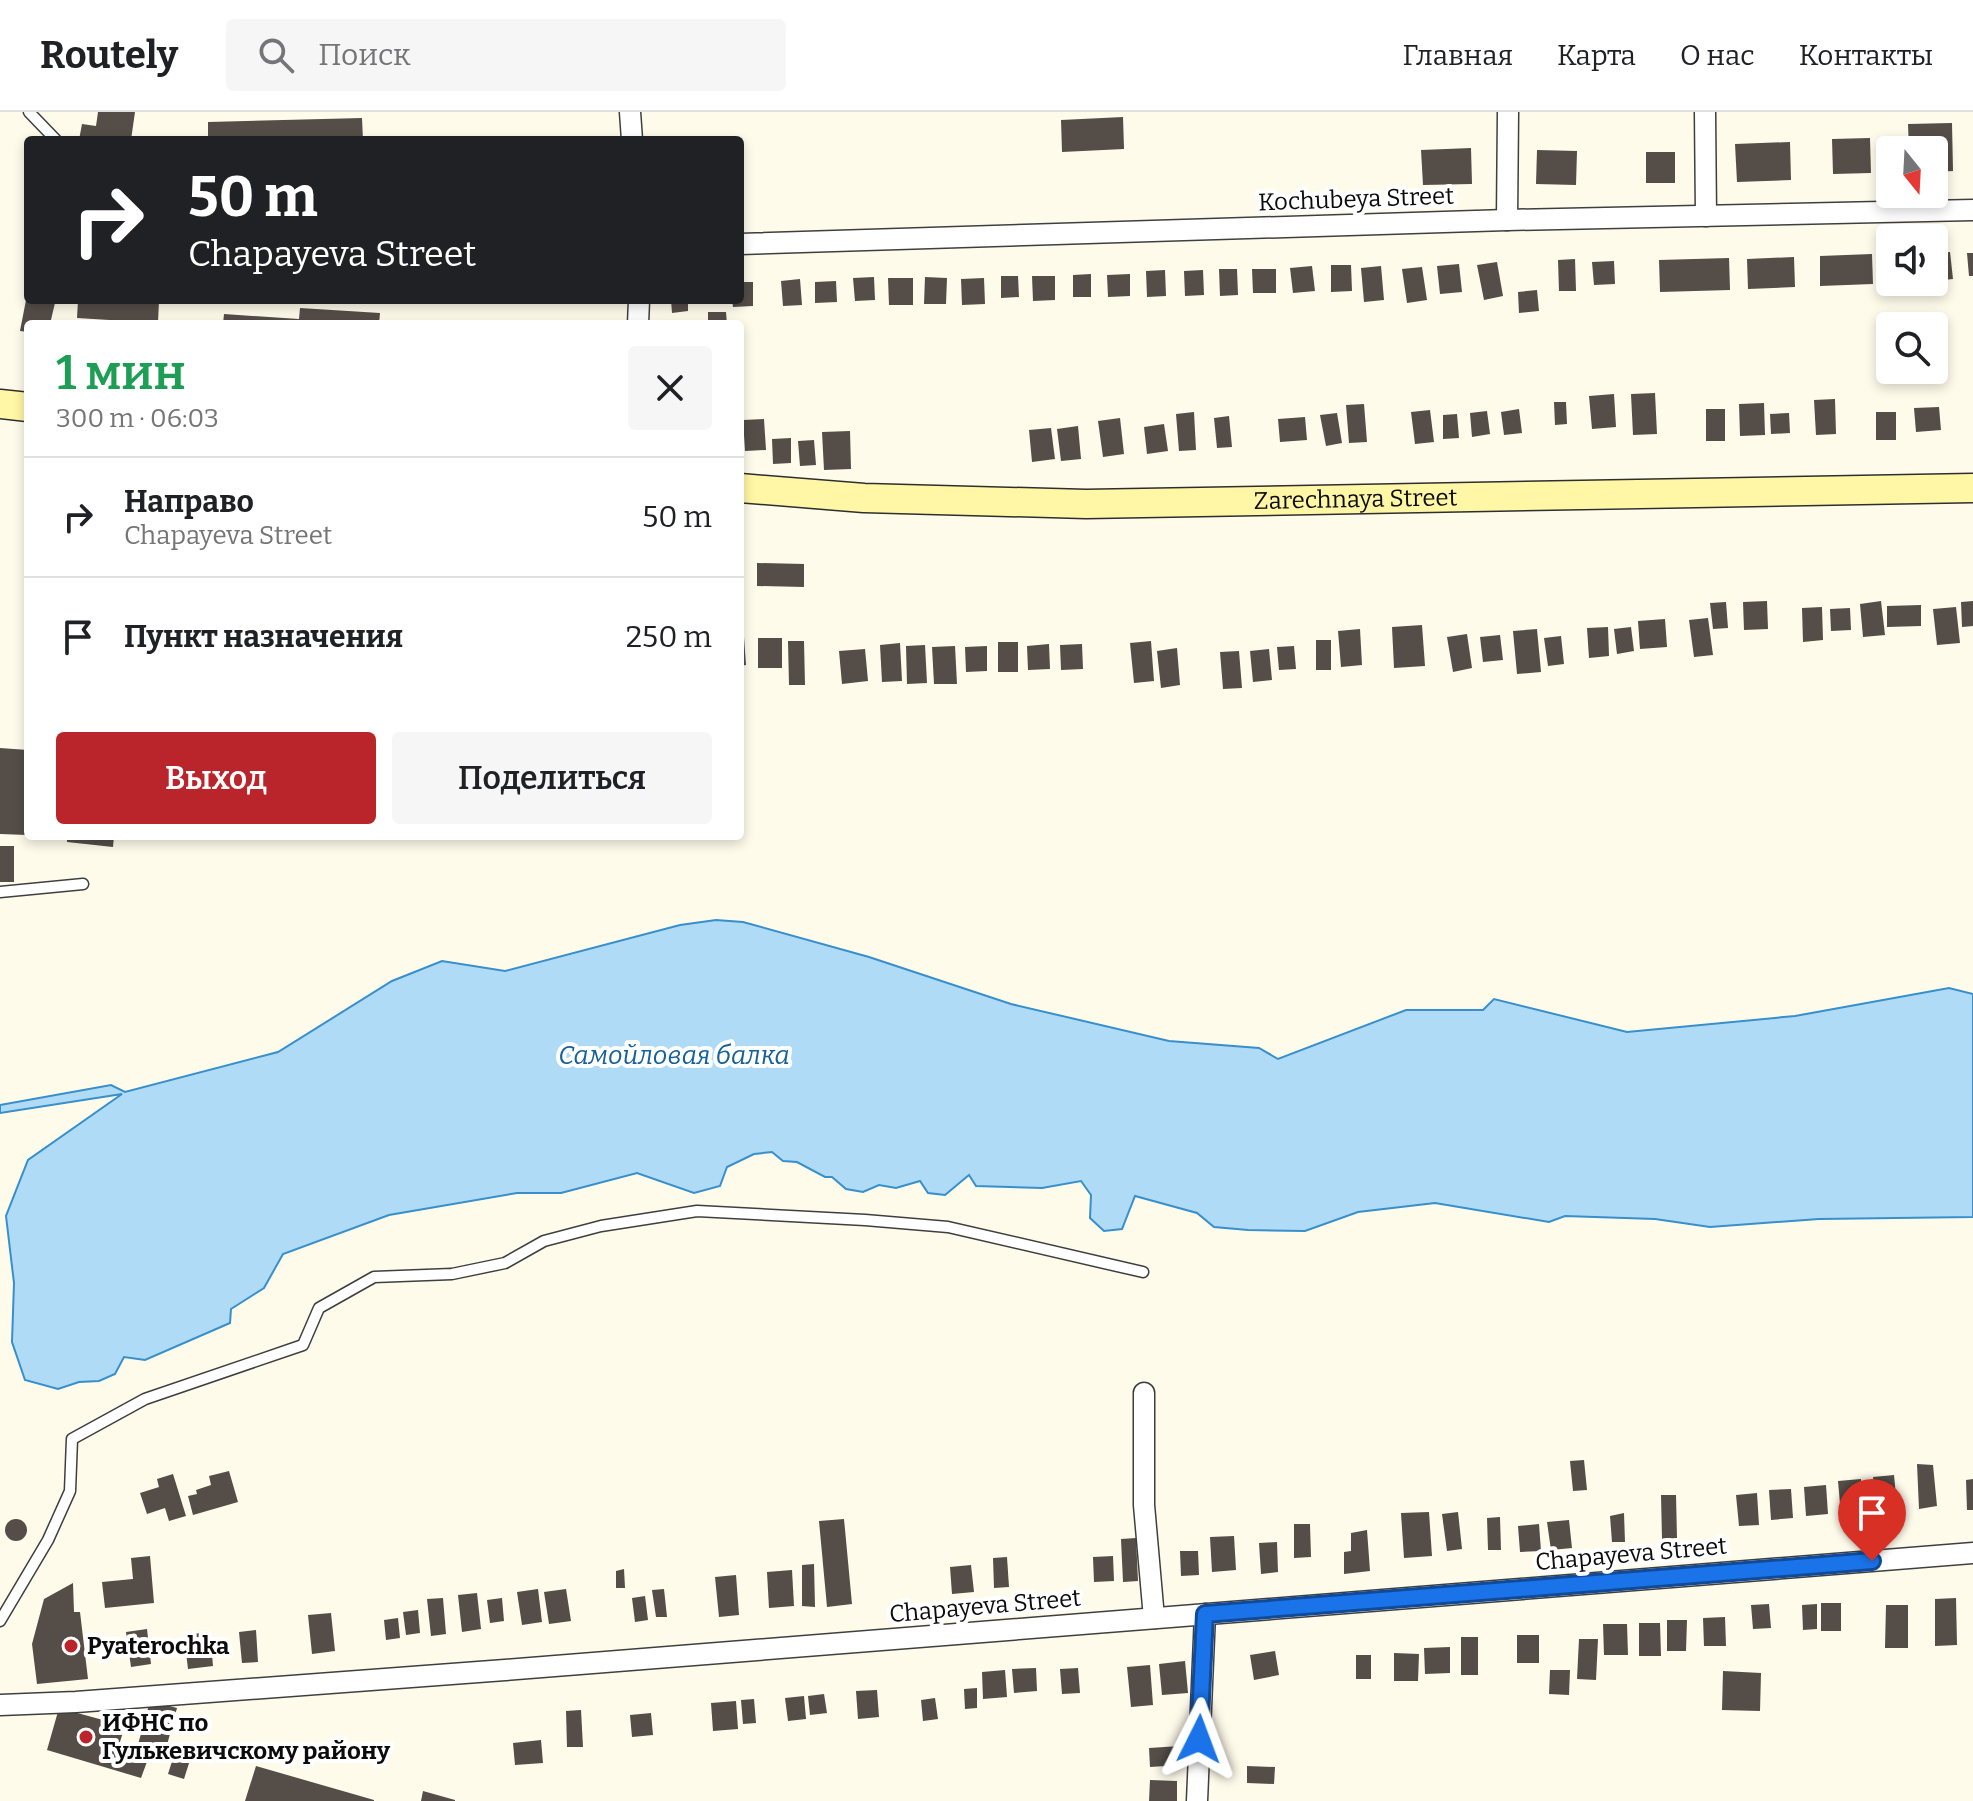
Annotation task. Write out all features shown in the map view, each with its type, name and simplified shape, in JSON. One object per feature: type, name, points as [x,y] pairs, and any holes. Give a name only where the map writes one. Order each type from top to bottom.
[{"type":"main road","points":[[0,404],[24,407]]},
{"type":"main road","name":"Zarechnaya Street","points":[[744,488],[864,498],[1086,504],[1973,488]]},
{"type":"street","points":[[630,112],[632,136]]},
{"type":"street","points":[[1507,220],[1508,112]]},
{"type":"street","points":[[1705,112],[1706,216]]},
{"type":"street","name":"Kochubeya Street","points":[[744,244],[1507,220],[1973,210]]},
{"type":"street","points":[[1144,1393],[1144,1505],[1154,1618]]},
{"type":"street","name":"Chapayeva Street","points":[[0,1705],[490,1672],[1973,1553]]},
{"type":"street","points":[[1197,1801],[1205,1614]]},
{"type":"lane","points":[[29,112],[52,136]]},
{"type":"lane","points":[[0,892],[83,884]]},
{"type":"lane","points":[[0,1621],[48,1540],[70,1491],[72,1439],[145,1399],[303,1345],[319,1308],[374,1277],[452,1274],[505,1263],[544,1241],[601,1226],[697,1211],[948,1227],[1143,1272]]},
{"type":"water","name":"Самойловая балка","points":[[716,920],[743,922],[869,957],[1011,1004],[1169,1041],[1259,1048],[1278,1059],[1406,1010],[1483,1010],[1494,999],[1627,1032],[1795,1016],[1949,988],[1973,994],[1973,1217],[1819,1219],[1710,1227],[1655,1219],[1565,1216],[1549,1222],[1435,1203],[1358,1212],[1305,1231],[1248,1230],[1214,1227],[1197,1213],[1135,1196],[1122,1229],[1104,1231],[1090,1218],[1091,1195],[1081,1181],[1042,1188],[976,1186],[969,1175],[945,1195],[928,1193],[920,1181],[896,1188],[879,1185],[863,1192],[846,1189],[832,1177],[825,1177],[797,1162],[783,1161],[772,1152],[754,1154],[727,1167],[720,1186],[694,1193],[637,1173],[561,1193],[517,1193],[389,1215],[283,1254],[264,1288],[231,1309],[230,1323],[145,1360],[124,1357],[115,1374],[99,1381],[79,1382],[58,1389],[25,1380],[12,1342],[14,1283],[6,1216],[28,1160],[122,1094],[0,1113],[0,1105],[111,1085],[125,1092],[278,1052],[392,981],[442,961],[505,971],[680,925]]},
{"type":"building","points":[[98,112],[135,112],[132,136],[80,136],[82,124],[96,126]]},
{"type":"building","points":[[1123,117],[1124,149],[1062,152],[1061,120]]},
{"type":"building","points":[[362,118],[363,136],[208,136],[208,122]]},
{"type":"building","points":[[1952,123],[1953,171],[1948,171],[1948,136],[1908,136],[1908,124]]},
{"type":"building","points":[[1870,138],[1871,173],[1833,174],[1832,139]]},
{"type":"building","points":[[1790,142],[1791,180],[1737,182],[1735,144]]},
{"type":"building","points":[[1471,148],[1472,184],[1423,185],[1421,150]]},
{"type":"building","points":[[1537,150],[1577,151],[1576,185],[1536,184]]},
{"type":"building","points":[[1646,152],[1675,152],[1675,183],[1646,183]]},
{"type":"building","points":[[1948,252],[1953,279],[1948,280]]},
{"type":"building","points":[[1967,253],[1973,253],[1973,276],[1969,276]]},
{"type":"building","points":[[1872,254],[1873,284],[1820,286],[1820,256]]},
{"type":"building","points":[[1794,257],[1795,287],[1748,289],[1747,259]]},
{"type":"building","points":[[1729,258],[1730,290],[1660,292],[1659,260]]},
{"type":"building","points":[[1575,259],[1576,291],[1559,291],[1558,260]]},
{"type":"building","points":[[1614,261],[1615,284],[1594,285],[1592,262]]},
{"type":"building","points":[[1497,262],[1503,296],[1484,300],[1477,265]]},
{"type":"building","points":[[1459,264],[1462,292],[1440,294],[1437,266]]},
{"type":"building","points":[[1331,265],[1351,265],[1352,291],[1331,292]]},
{"type":"building","points":[[1312,266],[1315,291],[1293,293],[1290,268]]},
{"type":"building","points":[[1381,266],[1384,300],[1364,302],[1361,268]]},
{"type":"building","points":[[1422,267],[1427,300],[1407,303],[1402,269]]},
{"type":"building","points":[[1219,269],[1237,269],[1238,295],[1220,296]]},
{"type":"building","points":[[1252,269],[1276,269],[1276,293],[1253,293]]},
{"type":"building","points":[[1165,270],[1166,296],[1147,297],[1146,271]]},
{"type":"building","points":[[1203,270],[1204,295],[1185,296],[1184,271]]},
{"type":"building","points":[[1091,274],[1091,297],[1073,297],[1073,275]]},
{"type":"building","points":[[1130,274],[1130,296],[1108,297],[1107,275]]},
{"type":"building","points":[[1001,276],[1018,276],[1019,297],[1001,298]]},
{"type":"building","points":[[1032,276],[1055,276],[1055,300],[1033,301]]},
{"type":"building","points":[[874,277],[875,300],[855,301],[853,278]]},
{"type":"building","points":[[925,277],[947,278],[946,304],[924,304]]},
{"type":"building","points":[[888,278],[913,278],[913,305],[889,305]]},
{"type":"building","points":[[984,278],[985,304],[962,305],[961,279]]},
{"type":"building","points":[[800,279],[802,305],[783,306],[781,281]]},
{"type":"building","points":[[836,281],[837,302],[815,303],[815,282]]},
{"type":"building","points":[[744,282],[753,282],[753,306],[733,307],[733,304],[744,304]]},
{"type":"building","points":[[1537,290],[1539,311],[1519,313],[1518,292]]},
{"type":"building","points":[[25,304],[55,304],[51,320],[24,320],[24,332],[20,331]]},
{"type":"building","points":[[78,304],[159,304],[158,320],[77,318]]},
{"type":"building","points":[[671,304],[688,304],[688,311],[672,313]]},
{"type":"building","points":[[300,308],[380,313],[379,320],[223,320],[224,314],[299,319]]},
{"type":"building","points":[[708,312],[726,312],[727,320],[708,320]]},
{"type":"building","points":[[1655,393],[1657,434],[1633,435],[1631,394]]},
{"type":"building","points":[[1614,394],[1616,427],[1592,429],[1589,396]]},
{"type":"building","points":[[1835,399],[1836,434],[1816,435],[1814,400]]},
{"type":"building","points":[[1554,402],[1566,402],[1567,424],[1555,425]]},
{"type":"building","points":[[1764,403],[1765,435],[1740,436],[1739,404]]},
{"type":"building","points":[[1364,404],[1367,442],[1349,443],[1346,405]]},
{"type":"building","points":[[1939,407],[1941,430],[1916,432],[1914,408]]},
{"type":"building","points":[[1519,409],[1522,433],[1504,435],[1501,412]]},
{"type":"building","points":[[1706,409],[1725,409],[1725,441],[1706,441]]},
{"type":"building","points":[[1430,410],[1434,442],[1415,444],[1411,412]]},
{"type":"building","points":[[1487,411],[1490,434],[1472,437],[1470,413]]},
{"type":"building","points":[[1194,412],[1196,450],[1179,451],[1176,414]]},
{"type":"building","points":[[1876,412],[1896,412],[1896,440],[1876,440]]},
{"type":"building","points":[[1337,413],[1342,443],[1326,446],[1320,415]]},
{"type":"building","points":[[1789,413],[1790,433],[1771,434],[1770,414]]},
{"type":"building","points":[[1457,414],[1459,438],[1443,439],[1443,415]]},
{"type":"building","points":[[1229,416],[1232,447],[1217,448],[1214,418]]},
{"type":"building","points":[[1305,417],[1307,440],[1280,442],[1278,419]]},
{"type":"building","points":[[1120,418],[1124,454],[1103,457],[1098,421]]},
{"type":"building","points":[[764,419],[766,450],[745,451],[744,420]]},
{"type":"building","points":[[1164,424],[1168,451],[1147,454],[1144,427]]},
{"type":"building","points":[[1078,426],[1081,459],[1061,461],[1057,429]]},
{"type":"building","points":[[1051,428],[1055,459],[1032,462],[1029,430]]},
{"type":"building","points":[[850,431],[851,469],[824,470],[822,432]]},
{"type":"building","points":[[791,438],[791,463],[773,464],[772,439]]},
{"type":"building","points":[[814,440],[816,465],[800,466],[798,441]]},
{"type":"building","points":[[757,563],[804,564],[804,587],[757,586]]},
{"type":"building","points":[[1767,601],[1768,629],[1744,630],[1743,602]]},
{"type":"building","points":[[1881,601],[1885,635],[1863,637],[1860,604]]},
{"type":"building","points":[[1973,601],[1973,626],[1962,627],[1961,602]]},
{"type":"building","points":[[1726,602],[1728,628],[1713,629],[1710,603]]},
{"type":"building","points":[[1921,605],[1921,626],[1887,627],[1887,606]]},
{"type":"building","points":[[1822,607],[1823,640],[1803,642],[1802,608]]},
{"type":"building","points":[[1956,607],[1960,643],[1937,645],[1933,609]]},
{"type":"building","points":[[1850,608],[1851,630],[1831,631],[1830,609]]},
{"type":"building","points":[[1708,618],[1713,655],[1694,657],[1689,620]]},
{"type":"building","points":[[1665,619],[1667,647],[1640,649],[1638,621]]},
{"type":"building","points":[[1422,625],[1425,666],[1394,668],[1392,627]]},
{"type":"building","points":[[1608,627],[1609,656],[1589,658],[1587,628]]},
{"type":"building","points":[[1631,627],[1634,651],[1617,654],[1614,629]]},
{"type":"building","points":[[1360,629],[1362,665],[1341,667],[1338,631]]},
{"type":"building","points":[[1537,629],[1541,672],[1517,674],[1513,631]]},
{"type":"building","points":[[1467,634],[1472,668],[1453,672],[1447,637]]},
{"type":"building","points":[[1500,635],[1503,660],[1483,662],[1480,637]]},
{"type":"building","points":[[1561,636],[1564,664],[1548,666],[1544,638]]},
{"type":"building","points":[[758,638],[782,638],[782,668],[758,668]]},
{"type":"building","points":[[1316,640],[1331,640],[1331,670],[1316,670]]},
{"type":"building","points":[[788,641],[804,641],[805,685],[789,685]]},
{"type":"building","points":[[1151,641],[1154,681],[1134,683],[1130,643]]},
{"type":"building","points":[[998,642],[1018,642],[1018,672],[998,672]]},
{"type":"building","points":[[900,643],[902,681],[882,682],[880,645]]},
{"type":"building","points":[[1049,644],[1050,669],[1028,670],[1027,646]]},
{"type":"building","points":[[1082,644],[1083,669],[1061,670],[1060,645]]},
{"type":"building","points":[[925,645],[927,683],[907,684],[906,646]]},
{"type":"building","points":[[955,646],[957,684],[934,684],[932,647]]},
{"type":"building","points":[[987,646],[987,671],[966,672],[965,647]]},
{"type":"building","points":[[1294,646],[1296,669],[1279,670],[1277,647]]},
{"type":"building","points":[[1177,648],[1180,685],[1161,688],[1157,651]]},
{"type":"building","points":[[865,649],[868,681],[842,684],[839,651]]},
{"type":"building","points":[[1269,649],[1272,680],[1253,682],[1250,651]]},
{"type":"building","points":[[1239,651],[1242,688],[1223,689],[1220,652]]},
{"type":"building","points":[[0,748],[24,750],[24,835],[0,834]]},
{"type":"building","points":[[67,840],[114,840],[113,847]]},
{"type":"building","points":[[0,846],[14,846],[14,882],[0,882]]},
{"type":"building","points":[[1584,1460],[1587,1490],[1573,1491],[1570,1461]]},
{"type":"building","points":[[1917,1464],[1933,1465],[1937,1506],[1919,1509]]},
{"type":"building","points":[[229,1471],[238,1502],[193,1515],[188,1496],[211,1485],[209,1476]]},
{"type":"building","points":[[173,1474],[186,1516],[169,1521],[165,1508],[147,1514],[140,1493],[159,1487],[157,1479]]},
{"type":"building","points":[[1894,1475],[1897,1507],[1876,1509],[1873,1477]]},
{"type":"building","points":[[1861,1479],[1863,1513],[1841,1515],[1838,1481]]},
{"type":"building","points":[[1973,1479],[1973,1510],[1967,1510],[1966,1480]]},
{"type":"building","points":[[1826,1485],[1828,1514],[1806,1516],[1804,1487]]},
{"type":"building","points":[[1791,1489],[1793,1518],[1771,1520],[1769,1490]]},
{"type":"building","points":[[1757,1493],[1759,1525],[1739,1526],[1736,1495]]},
{"type":"building","points":[[1661,1495],[1676,1495],[1677,1538],[1662,1539]]},
{"type":"building","points":[[1429,1512],[1432,1556],[1404,1558],[1401,1513]]},
{"type":"building","points":[[1458,1512],[1462,1549],[1447,1551],[1442,1514]]},
{"type":"building","points":[[1624,1513],[1625,1542],[1612,1542],[1610,1516]]},
{"type":"building","points":[[1500,1517],[1501,1550],[1488,1550],[1487,1518]]},
{"type":"building","points":[[12,1519],[20,1519],[27,1530],[20,1541],[12,1541],[5,1534],[5,1526]]},
{"type":"building","points":[[844,1519],[852,1604],[827,1607],[819,1521]]},
{"type":"building","points":[[1569,1520],[1572,1548],[1551,1550],[1547,1522]]},
{"type":"building","points":[[1294,1524],[1310,1524],[1311,1557],[1294,1558]]},
{"type":"building","points":[[1539,1524],[1541,1551],[1520,1552],[1518,1526]]},
{"type":"building","points":[[1367,1530],[1370,1571],[1344,1574],[1344,1552],[1351,1551],[1351,1533]]},
{"type":"building","points":[[1234,1536],[1236,1570],[1212,1572],[1210,1537]]},
{"type":"building","points":[[1136,1538],[1138,1581],[1123,1582],[1121,1539]]},
{"type":"building","points":[[1277,1542],[1278,1572],[1261,1574],[1259,1543]]},
{"type":"building","points":[[1180,1551],[1198,1551],[1199,1575],[1181,1576]]},
{"type":"building","points":[[150,1556],[154,1603],[105,1608],[102,1582],[133,1579],[131,1558]]},
{"type":"building","points":[[1113,1556],[1114,1581],[1094,1582],[1093,1557]]},
{"type":"building","points":[[1007,1557],[1009,1587],[994,1588],[993,1558]]},
{"type":"building","points":[[814,1564],[815,1607],[802,1606],[802,1565]]},
{"type":"building","points":[[971,1565],[974,1592],[952,1594],[950,1567]]},
{"type":"building","points":[[624,1569],[625,1588],[616,1588],[616,1571]]},
{"type":"building","points":[[792,1570],[794,1606],[769,1608],[767,1572]]},
{"type":"building","points":[[736,1575],[739,1615],[719,1617],[715,1577]]},
{"type":"building","points":[[73,1583],[74,1612],[80,1612],[88,1679],[37,1684],[32,1644],[44,1599]]},
{"type":"building","points":[[538,1589],[542,1622],[522,1625],[517,1592]]},
{"type":"building","points":[[566,1589],[571,1621],[549,1624],[544,1592]]},
{"type":"building","points":[[664,1589],[667,1617],[656,1617],[652,1590]]},
{"type":"building","points":[[477,1593],[481,1629],[462,1632],[458,1595]]},
{"type":"building","points":[[645,1596],[648,1620],[635,1622],[632,1598]]},
{"type":"building","points":[[443,1598],[446,1634],[431,1636],[427,1599]]},
{"type":"building","points":[[502,1598],[504,1621],[490,1623],[487,1600]]},
{"type":"building","points":[[1956,1598],[1957,1645],[1935,1646],[1935,1599]]},
{"type":"building","points":[[1821,1603],[1841,1603],[1841,1631],[1821,1631]]},
{"type":"building","points":[[1769,1604],[1771,1628],[1753,1629],[1751,1605]]},
{"type":"building","points":[[1817,1604],[1817,1629],[1803,1630],[1802,1605]]},
{"type":"building","points":[[1886,1605],[1908,1605],[1908,1648],[1885,1648]]},
{"type":"building","points":[[418,1610],[420,1633],[406,1635],[403,1612]]},
{"type":"building","points":[[331,1613],[335,1651],[312,1654],[308,1615]]},
{"type":"building","points":[[1725,1617],[1726,1646],[1704,1646],[1703,1618]]},
{"type":"building","points":[[398,1618],[400,1638],[386,1640],[384,1620]]},
{"type":"building","points":[[1667,1620],[1687,1620],[1686,1651],[1667,1651]]},
{"type":"building","points":[[1639,1623],[1660,1623],[1661,1656],[1639,1656]]},
{"type":"building","points":[[1603,1624],[1627,1624],[1628,1655],[1604,1655]]},
{"type":"building","points":[[147,1629],[151,1664],[131,1667],[126,1632]]},
{"type":"building","points":[[256,1630],[258,1662],[242,1663],[239,1632]]},
{"type":"building","points":[[210,1632],[213,1666],[188,1669],[184,1635]]},
{"type":"building","points":[[1517,1635],[1539,1635],[1539,1663],[1517,1663]]},
{"type":"building","points":[[1461,1637],[1478,1637],[1478,1675],[1461,1675]]},
{"type":"building","points":[[1579,1639],[1598,1639],[1596,1680],[1577,1679]]},
{"type":"building","points":[[1450,1647],[1450,1673],[1425,1674],[1424,1648]]},
{"type":"building","points":[[1275,1651],[1279,1675],[1254,1680],[1250,1655]]},
{"type":"building","points":[[1394,1653],[1419,1654],[1418,1681],[1394,1681]]},
{"type":"building","points":[[1356,1655],[1371,1655],[1371,1679],[1356,1679]]},
{"type":"building","points":[[1185,1661],[1188,1693],[1162,1695],[1159,1664]]},
{"type":"building","points":[[1150,1665],[1153,1705],[1131,1707],[1127,1667]]},
{"type":"building","points":[[1036,1668],[1037,1691],[1014,1693],[1012,1669]]},
{"type":"building","points":[[1078,1668],[1080,1693],[1062,1694],[1060,1669]]},
{"type":"building","points":[[1005,1670],[1007,1697],[983,1699],[982,1672]]},
{"type":"building","points":[[1550,1670],[1570,1670],[1569,1695],[1549,1694]]},
{"type":"building","points":[[1723,1671],[1761,1673],[1760,1711],[1722,1710]]},
{"type":"building","points":[[977,1688],[977,1708],[965,1709],[964,1689]]},
{"type":"building","points":[[877,1690],[879,1717],[858,1719],[856,1691]]},
{"type":"building","points":[[824,1694],[827,1713],[810,1715],[808,1696]]},
{"type":"building","points":[[804,1696],[806,1719],[788,1721],[785,1698]]},
{"type":"building","points":[[935,1698],[938,1719],[923,1721],[921,1700]]},
{"type":"building","points":[[754,1699],[756,1723],[743,1724],[741,1700]]},
{"type":"building","points":[[150,1701],[177,1708],[164,1756],[137,1748]]},
{"type":"building","points":[[736,1701],[738,1729],[713,1731],[711,1703]]},
{"type":"building","name":"ИФНС по Гулькевичскому району","points":[[59,1708],[125,1726],[118,1748],[148,1759],[141,1778],[47,1750]]},
{"type":"building","points":[[581,1710],[583,1747],[567,1747],[566,1711]]},
{"type":"building","points":[[651,1713],[653,1735],[632,1737],[630,1715]]},
{"type":"building","points":[[541,1740],[543,1763],[515,1765],[513,1743]]},
{"type":"building","points":[[1180,1746],[1181,1765],[1150,1767],[1149,1748]]},
{"type":"building","points":[[174,1755],[190,1760],[184,1779],[168,1774]]},
{"type":"building","points":[[256,1766],[374,1800],[374,1801],[245,1801]]},
{"type":"building","points":[[1247,1766],[1275,1767],[1274,1784],[1247,1783]]},
{"type":"building","points":[[1150,1780],[1177,1781],[1177,1801],[1149,1801]]},
{"type":"building","points":[[423,1791],[455,1800],[455,1801],[421,1801]]},
{"type":"place","name":"Pyaterochka","points":[[71,1646]]},
{"type":"place","name":"ИФНС по Гулькевичскому району","points":[[86,1737]]},
{"type":"route","points":[[1199,1739],[1205,1614],[1872,1561]]}]
